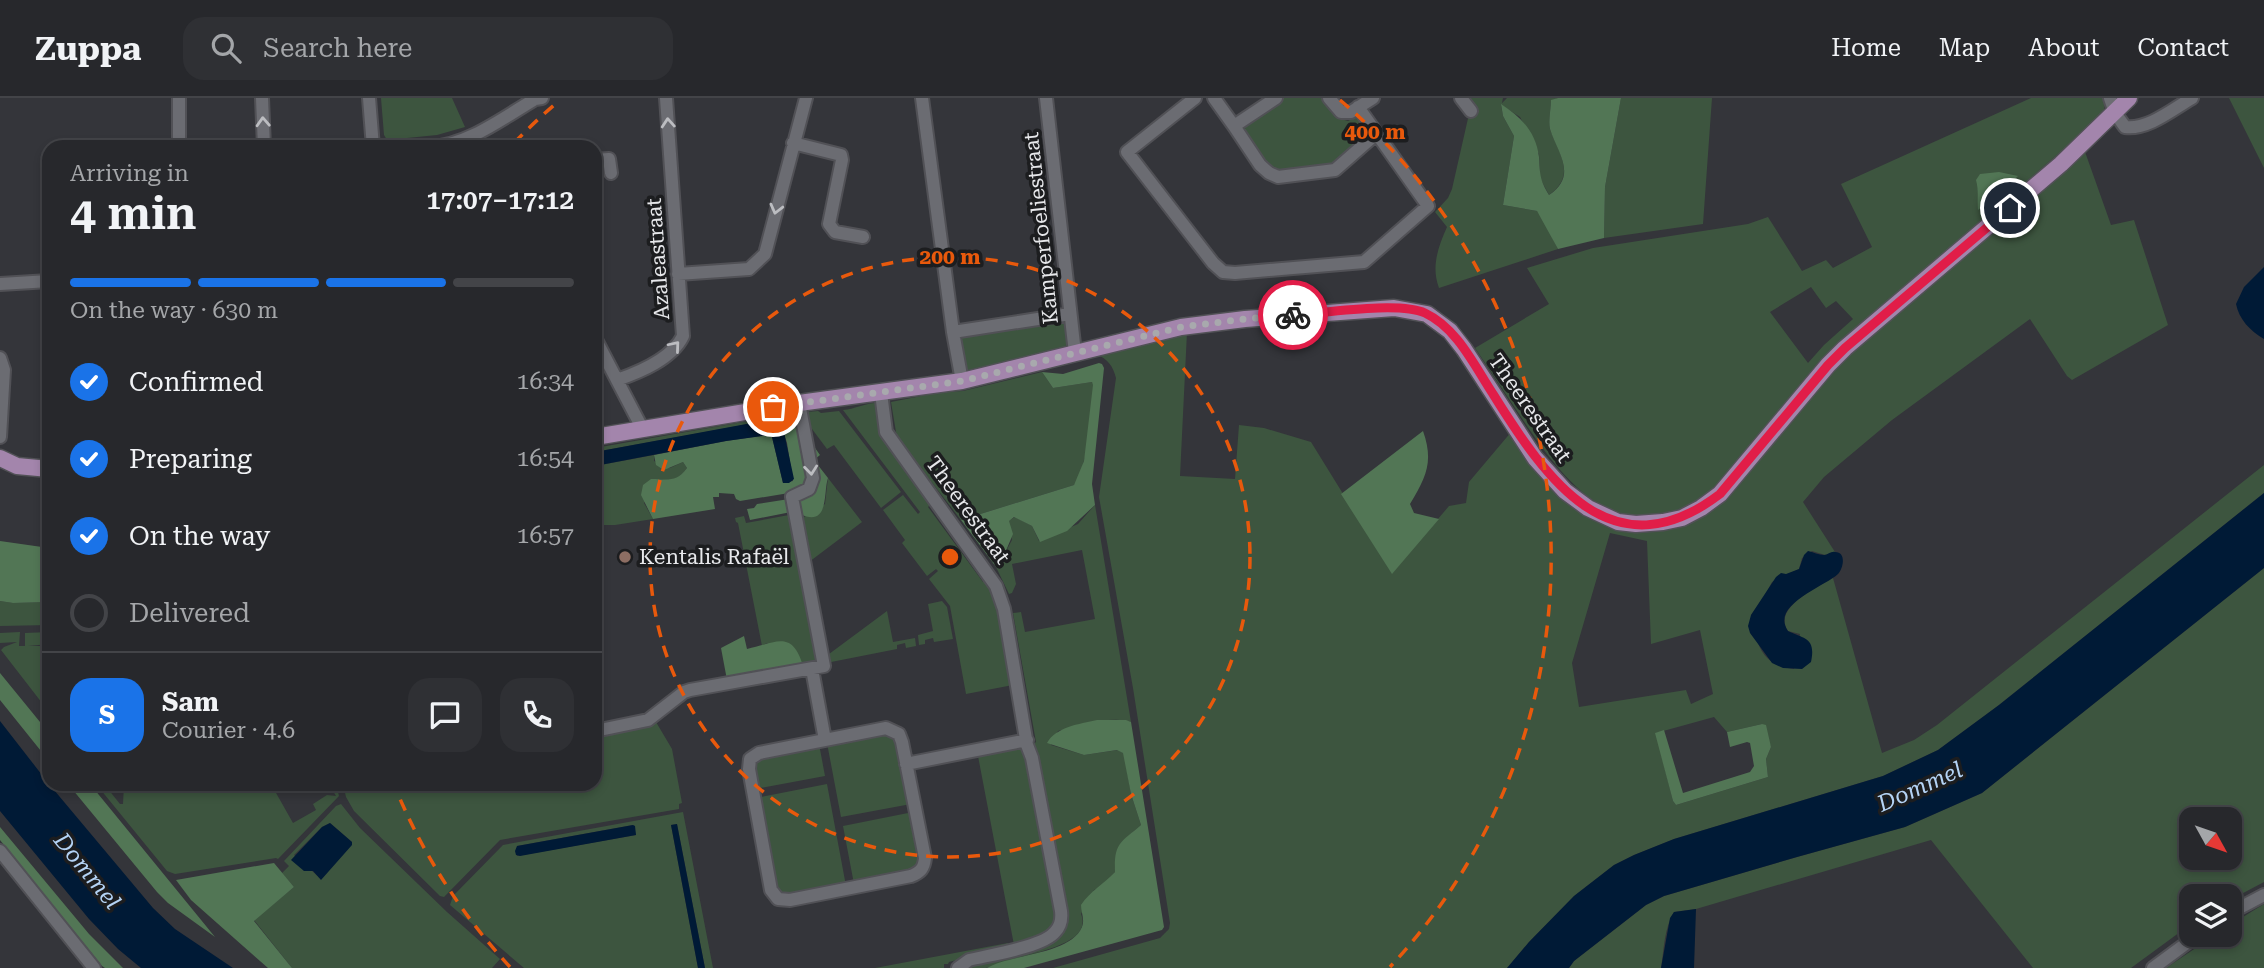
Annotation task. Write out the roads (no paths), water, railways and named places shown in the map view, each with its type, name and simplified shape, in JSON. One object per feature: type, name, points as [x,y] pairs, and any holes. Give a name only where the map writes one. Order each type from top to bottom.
[{"type":"main road","name":"Theerestraat","points":[[602,436],[799,403],[962,381],[1181,327],[1245,319],[1394,308],[1420,312],[1450,331],[1535,458],[1576,500],[1602,516],[1618,522],[1636,524],[1682,518],[1720,494],[1845,348],[2061,164],[2112,105],[2129,98]]},
{"type":"main road","points":[[0,458],[17,466],[42,468]]},
{"type":"street","points":[[179,98],[179,140]]},
{"type":"street","points":[[262,98],[264,140]]},
{"type":"street","points":[[369,98],[372,140]]},
{"type":"street","points":[[462,140],[535,98],[542,98]]},
{"type":"street","name":"Azaleastraat","points":[[617,380],[666,356],[677,347],[683,336],[666,98]]},
{"type":"street","points":[[678,274],[750,269],[765,254],[806,98]]},
{"type":"street","points":[[922,98],[962,381]]},
{"type":"street","name":"Kamperfoeliestraat","points":[[1046,98],[1075,353]]},
{"type":"street","points":[[1195,98],[1127,152],[1213,263],[1223,272],[1235,274],[1364,262],[1428,206],[1358,107]]},
{"type":"street","points":[[1214,98],[1261,165],[1278,177],[1335,170],[1376,134]]},
{"type":"street","points":[[1234,126],[1276,98]]},
{"type":"street","points":[[1329,98],[1341,112],[1351,112],[1373,98]]},
{"type":"street","points":[[1461,98],[1471,111]]},
{"type":"street","points":[[2112,105],[2125,127],[2134,128],[2145,125],[2192,98]]},
{"type":"street","points":[[793,143],[841,155],[829,223],[835,232],[863,237]]},
{"type":"street","points":[[602,160],[610,159],[611,173]]},
{"type":"street","points":[[0,284],[42,281]]},
{"type":"street","points":[[953,332],[1070,314]]},
{"type":"street","points":[[602,351],[642,428]]},
{"type":"street","points":[[0,358],[4,370],[0,437]]},
{"type":"street","name":"Theerestraat","points":[[881,393],[886,432],[983,566],[996,586],[1004,609],[1061,911],[1061,923],[1055,933],[1045,940],[969,960],[958,968]]},
{"type":"street","points":[[799,403],[813,478],[809,488],[792,497],[818,667],[825,740]]},
{"type":"street","points":[[602,730],[648,720],[684,692],[818,667]]},
{"type":"street","points":[[886,728],[899,734],[925,858],[924,866],[919,873],[911,876],[783,900],[771,890],[748,763],[752,756],[760,753],[825,740],[886,728]]},
{"type":"street","points":[[906,764],[1027,740]]},
{"type":"street","points":[[0,851],[90,967]]},
{"type":"street","points":[[2242,907],[2264,895]]},
{"type":"street","points":[[2153,968],[2181,947]]},
{"type":"water","points":[[2264,267],[2264,339],[2246,324],[2236,304],[2244,287]]},
{"type":"water","points":[[773,419],[782,423],[794,479],[783,483],[772,437],[769,435],[602,465],[602,451]]},
{"type":"water","name":"Dommel","points":[[2264,493],[2264,568],[1982,793],[1905,827],[1664,896],[1646,905],[1574,961],[1569,968],[1507,968],[1574,896],[1614,865],[1674,839],[1883,776],[1938,750],[1999,705]]},
{"type":"water","points":[[1808,551],[1824,555],[1839,553],[1843,558],[1842,565],[1838,574],[1801,598],[1786,613],[1784,622],[1788,631],[1808,640],[1812,654],[1811,662],[1802,669],[1783,668],[1772,663],[1750,633],[1748,626],[1751,615],[1776,577],[1781,573],[1799,569]]},
{"type":"water","name":"Dommel","points":[[0,721],[42,775],[42,791],[55,791],[153,908],[175,929],[233,968],[141,968],[89,919],[0,811]]},
{"type":"water","points":[[330,823],[352,842],[352,845],[321,880],[313,871],[304,871],[291,860],[322,827]]},
{"type":"water","points":[[677,824],[705,968],[698,968],[671,825]]},
{"type":"water","points":[[633,825],[636,835],[520,856],[516,855],[515,851],[517,846]]},
{"type":"water","points":[[1696,909],[1694,968],[1661,968],[1670,918],[1674,912]]},
{"type":"place","name":"Kentalis Rafaël","points":[[625,557]]}]
